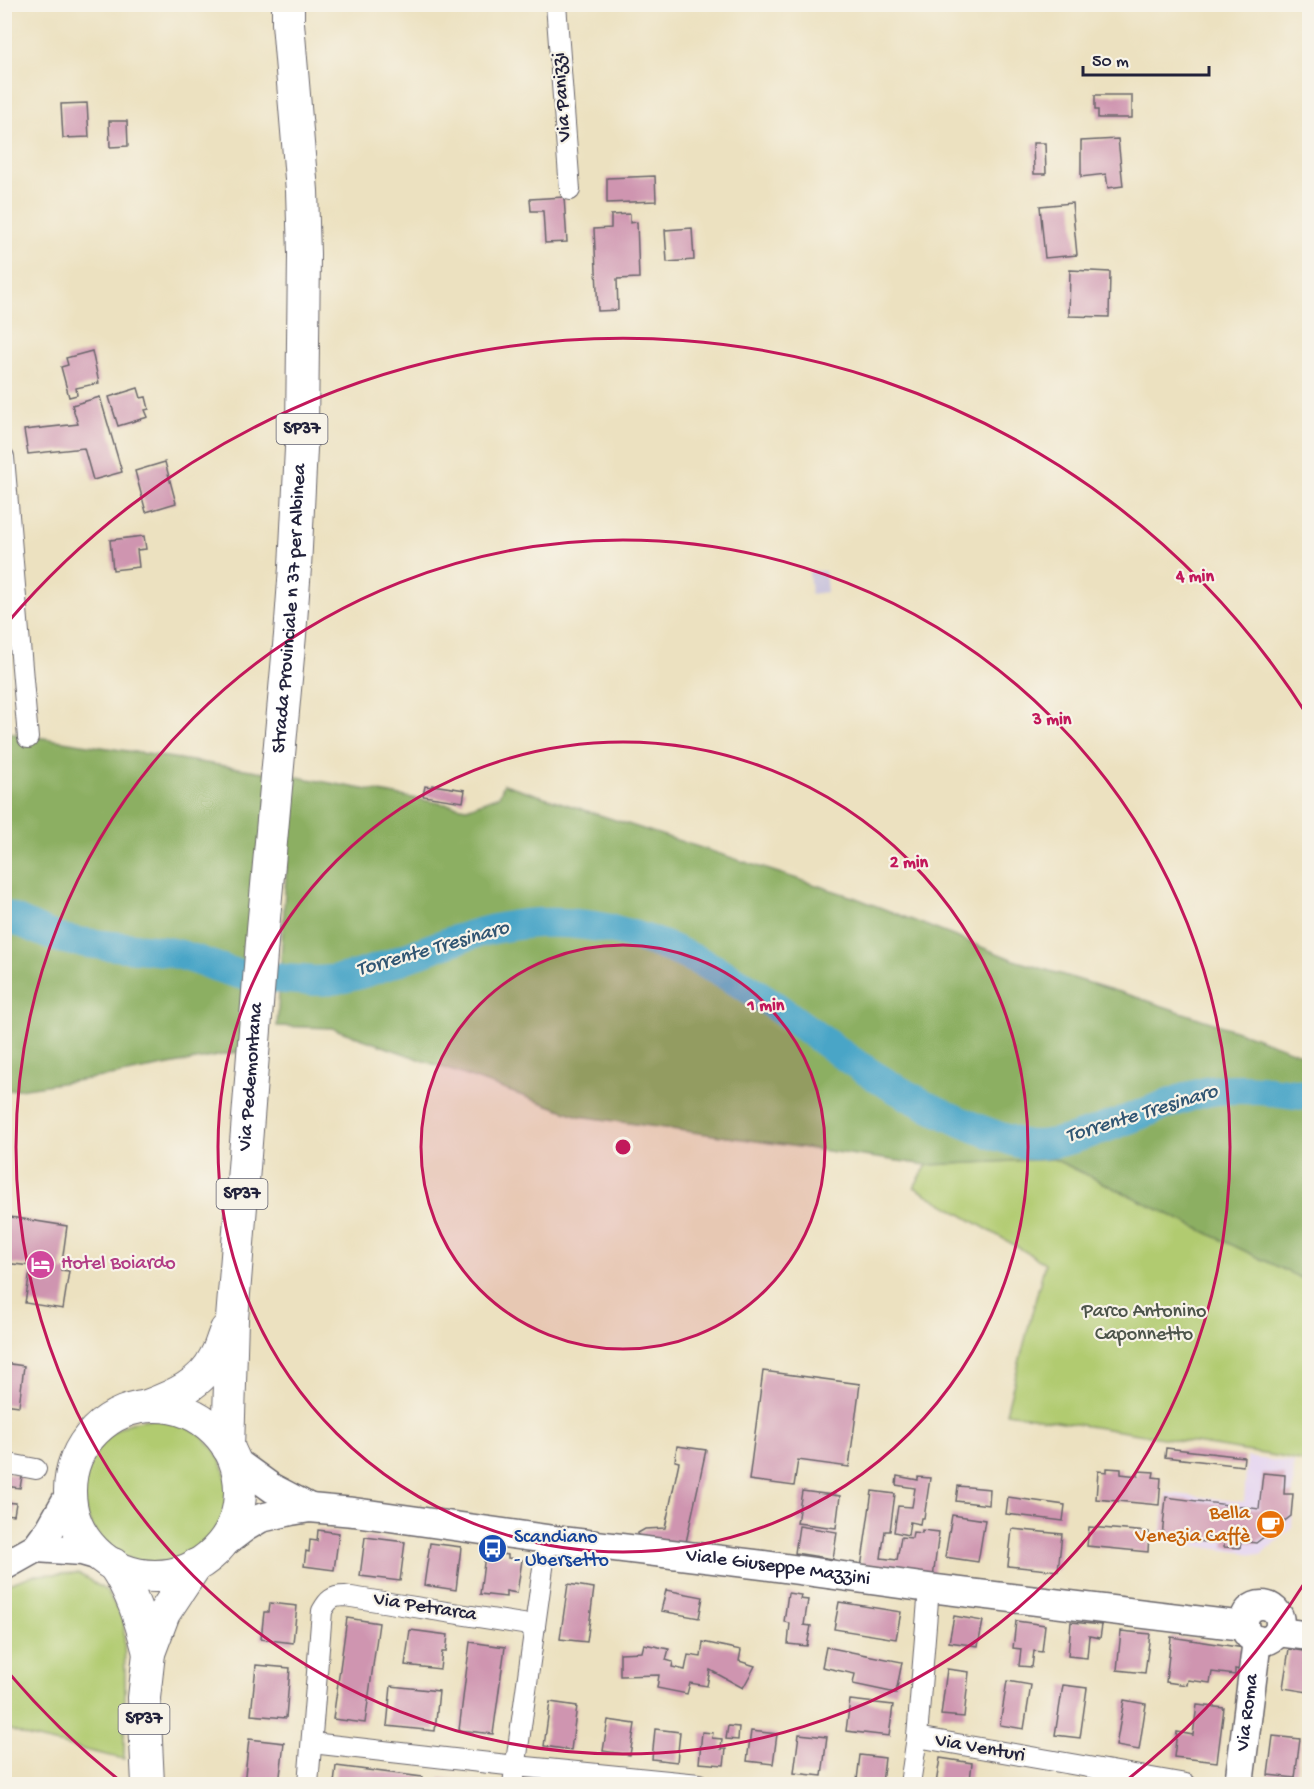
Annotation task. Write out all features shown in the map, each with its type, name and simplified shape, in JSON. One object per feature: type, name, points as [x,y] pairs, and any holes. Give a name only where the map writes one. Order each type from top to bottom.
[{"type":"main road","name":"Strada Provinciale n 37 per Albinea","points":[[273,834],[295,567],[302,429],[304,254],[302,191],[286,11]]},
{"type":"main road","name":"Via Pedemontana","points":[[148,1785],[144,1698],[149,1653],[164,1613],[208,1556],[227,1536],[238,1512],[240,1487],[232,1455],[231,1319],[273,834]]},
{"type":"main road","name":"Via Pedemontana","points":[[149,1653],[136,1607],[122,1577],[86,1539],[73,1511],[71,1492],[74,1467],[92,1434],[111,1418],[122,1412],[169,1398],[204,1374],[215,1358],[231,1319]]},
{"type":"main road","name":"Via Pedemontana","points":[[147,1406],[173,1407],[207,1423],[216,1431],[232,1455]]},
{"type":"main road","points":[[108,1561],[136,1573],[155,1575],[175,1573],[208,1556]]},
{"type":"street","name":"Via Panizzi","points":[[556,4],[570,190]]},
{"type":"street","points":[[4,457],[28,738]]},
{"type":"street","name":"Viale Giuseppe Mazzini","points":[[232,1455],[272,1488],[310,1508]]},
{"type":"street","points":[[4,1463],[36,1469]]},
{"type":"street","points":[[4,1566],[43,1539],[71,1492]]},
{"type":"street","name":"Viale Giuseppe Mazzini","points":[[208,1556],[261,1518],[291,1510],[310,1508],[1260,1632],[1310,1636]]},
{"type":"street","points":[[43,1539],[108,1561]]},
{"type":"street","points":[[515,1775],[547,1539]]},
{"type":"street","points":[[910,1785],[917,1737],[929,1588]]},
{"type":"street","name":"Via Petrarca","points":[[312,1743],[322,1611],[329,1599],[345,1596],[535,1626]]},
{"type":"street","name":"Via Roma","points":[[1239,1785],[1260,1632]]},
{"type":"street","name":"Via Venturi","points":[[917,1737],[1186,1785]]},
{"type":"street","points":[[308,1785],[312,1743],[515,1775],[699,1785]]},
{"type":"shaded area","points":[[809,571],[825,571],[827,592],[811,594]]},
{"type":"shaded area","points":[[1247,1457],[1294,1463],[1292,1528],[1261,1555],[1160,1541],[1166,1493],[1244,1502]]},
{"type":"green space","points":[[4,732],[270,773],[243,1051],[116,1075],[5,1091]]},
{"type":"green space","points":[[292,776],[467,808],[499,796],[504,784],[856,898],[1017,961],[1139,998],[1309,1057],[1309,1282],[1054,1159],[927,1165],[579,1116],[332,1028],[277,1026]]},
{"type":"green space","name":"Parco Antonino Caponnetto","points":[[1054,1159],[1309,1281],[1310,1412],[1304,1462],[1006,1413],[1045,1263],[914,1187],[927,1165]]},
{"type":"green space","points":[[155,1419],[183,1424],[206,1440],[222,1463],[227,1491],[222,1519],[206,1542],[183,1558],[155,1563],[127,1558],[104,1542],[88,1519],[83,1491],[88,1463],[104,1440],[127,1424]]},
{"type":"green space","points":[[78,1573],[107,1591],[124,1622],[124,1759],[29,1737],[5,1728],[5,1585],[34,1575]]},
{"type":"building","points":[[1095,95],[1132,95],[1132,118],[1098,118],[1098,110],[1095,110]]},
{"type":"building","points":[[87,103],[89,137],[63,138],[61,104]]},
{"type":"building","points":[[109,121],[127,121],[128,146],[110,147]]},
{"type":"building","points":[[1118,139],[1123,186],[1108,188],[1106,174],[1081,177],[1081,141]]},
{"type":"building","points":[[1033,143],[1045,143],[1046,174],[1034,174]]},
{"type":"building","points":[[655,176],[656,201],[607,203],[607,178]]},
{"type":"building","points":[[564,197],[567,242],[545,243],[543,211],[531,211],[530,199]]},
{"type":"building","points":[[1072,203],[1077,255],[1045,258],[1040,206]]},
{"type":"building","points":[[630,214],[630,223],[637,222],[639,278],[617,279],[618,310],[598,311],[594,229],[611,228],[611,215]]},
{"type":"building","points":[[692,228],[694,260],[667,262],[665,230]]},
{"type":"building","points":[[1070,270],[1110,272],[1109,317],[1069,316]]},
{"type":"building","points":[[92,351],[99,383],[76,388],[77,395],[69,397],[61,367],[68,365],[66,358]]},
{"type":"building","points":[[138,388],[141,398],[146,397],[149,409],[145,410],[148,417],[118,426],[109,397]]},
{"type":"building","points":[[100,397],[122,472],[93,480],[84,448],[28,454],[24,430],[78,424],[72,405]]},
{"type":"building","points":[[165,462],[176,503],[146,512],[135,471]]},
{"type":"building","points":[[144,536],[146,549],[137,550],[139,567],[113,570],[110,540]]},
{"type":"building","points":[[432,785],[465,790],[463,802],[423,796],[425,786],[432,787]]},
{"type":"building","name":"Hotel Boiardo","points":[[4,1216],[67,1226],[61,1270],[69,1271],[63,1309],[25,1303],[31,1266],[4,1263]]},
{"type":"building","points":[[4,1363],[24,1366],[19,1406],[4,1404]]},
{"type":"building","points":[[763,1371],[860,1384],[849,1467],[798,1460],[794,1486],[749,1480]]},
{"type":"building","points":[[677,1446],[706,1450],[685,1547],[637,1543],[638,1533],[645,1529],[665,1528],[679,1462],[675,1461]]},
{"type":"building","points":[[1166,1448],[1244,1457],[1243,1466],[1165,1457]]},
{"type":"building","points":[[1107,1468],[1121,1469],[1121,1474],[1138,1476],[1139,1471],[1154,1472],[1153,1477],[1161,1478],[1159,1505],[1096,1499],[1098,1471],[1107,1472]]},
{"type":"building","points":[[4,1473],[22,1476],[20,1488],[4,1486]]},
{"type":"building","points":[[1263,1473],[1285,1475],[1284,1494],[1293,1494],[1291,1516],[1256,1543],[1241,1541],[1240,1548],[1224,1547],[1225,1539],[1207,1537],[1206,1542],[1162,1537],[1166,1497],[1259,1509]]},
{"type":"building","points":[[897,1476],[918,1480],[918,1477],[930,1478],[924,1518],[921,1518],[920,1524],[910,1522],[908,1535],[894,1532],[898,1506],[912,1507],[915,1488],[896,1485]]},
{"type":"building","points":[[958,1486],[990,1489],[989,1505],[956,1501]]},
{"type":"building","points":[[802,1491],[840,1496],[836,1528],[797,1523]]},
{"type":"building","points":[[872,1491],[895,1494],[890,1531],[885,1531],[881,1558],[897,1560],[901,1537],[912,1538],[913,1532],[922,1533],[922,1530],[939,1532],[933,1578],[861,1568]]},
{"type":"building","points":[[1008,1497],[1065,1505],[1063,1521],[1006,1514]]},
{"type":"building","points":[[4,1502],[16,1503],[14,1515],[4,1514]]},
{"type":"building","points":[[952,1515],[985,1520],[978,1562],[945,1557]]},
{"type":"building","points":[[799,1526],[837,1532],[833,1559],[795,1553]]},
{"type":"building","points":[[1089,1527],[1149,1532],[1148,1552],[1087,1546]]},
{"type":"building","points":[[1012,1529],[1062,1534],[1058,1571],[1008,1566]]},
{"type":"building","points":[[318,1530],[339,1533],[334,1570],[304,1566],[310,1540],[317,1541]]},
{"type":"building","points":[[365,1537],[405,1542],[400,1581],[360,1576]]},
{"type":"building","points":[[430,1543],[461,1547],[456,1590],[424,1585]]},
{"type":"building","points":[[492,1553],[522,1560],[517,1593],[506,1591],[506,1597],[480,1594],[485,1555],[491,1556]]},
{"type":"building","points":[[568,1584],[594,1588],[587,1642],[560,1639]]},
{"type":"building","points":[[666,1590],[703,1597],[699,1618],[661,1611]]},
{"type":"building","points":[[788,1593],[801,1595],[800,1599],[808,1600],[804,1625],[811,1626],[807,1646],[788,1644],[790,1623],[784,1622]]},
{"type":"building","points":[[839,1602],[901,1612],[896,1639],[834,1629]]},
{"type":"building","points":[[270,1603],[297,1606],[293,1643],[261,1639],[264,1612],[269,1612]]},
{"type":"building","points":[[954,1616],[983,1621],[978,1646],[949,1642]]},
{"type":"building","points":[[347,1618],[379,1623],[365,1723],[333,1719]]},
{"type":"building","points":[[1016,1621],[1045,1625],[1042,1652],[1034,1651],[1032,1667],[1019,1666],[1021,1649],[1013,1648]]},
{"type":"building","points":[[1071,1622],[1102,1625],[1100,1638],[1089,1636],[1087,1658],[1068,1656]]},
{"type":"building","points":[[410,1630],[448,1635],[446,1652],[442,1652],[440,1669],[405,1665]]},
{"type":"building","points":[[1121,1631],[1150,1634],[1145,1673],[1117,1670]]},
{"type":"building","points":[[1171,1637],[1244,1648],[1241,1670],[1235,1669],[1235,1675],[1212,1672],[1210,1683],[1188,1680],[1187,1685],[1166,1682]]},
{"type":"building","points":[[470,1642],[505,1647],[493,1734],[459,1730]]},
{"type":"building","points":[[703,1642],[741,1650],[739,1661],[755,1666],[743,1688],[710,1670],[707,1686],[690,1683],[687,1694],[657,1688],[659,1675],[620,1676],[620,1653],[642,1652],[644,1644],[669,1649],[666,1660],[673,1662],[672,1667],[685,1670],[688,1655],[701,1657]]},
{"type":"building","points":[[826,1647],[902,1662],[896,1693],[853,1684],[855,1674],[822,1667]]},
{"type":"building","points":[[1289,1649],[1310,1652],[1308,1692],[1283,1688]]},
{"type":"building","points":[[256,1665],[290,1668],[286,1718],[251,1715]]},
{"type":"building","points":[[947,1669],[969,1672],[964,1717],[941,1715]]},
{"type":"building","points":[[1007,1681],[1031,1685],[1024,1729],[1000,1725]]},
{"type":"building","points":[[1063,1685],[1087,1688],[1080,1738],[1055,1735]]},
{"type":"building","points":[[391,1686],[439,1691],[435,1731],[387,1726]]},
{"type":"building","points":[[850,1700],[893,1705],[889,1736],[846,1731]]},
{"type":"building","points":[[1124,1700],[1146,1704],[1139,1750],[1116,1746]]},
{"type":"building","points":[[550,1702],[577,1706],[571,1750],[544,1746]]},
{"type":"building","points":[[1197,1705],[1224,1708],[1217,1762],[1174,1757],[1177,1732],[1193,1735]]},
{"type":"building","points":[[608,1720],[635,1724],[630,1755],[603,1751]]},
{"type":"building","points":[[728,1726],[739,1727],[738,1740],[726,1739]]},
{"type":"building","points":[[655,1729],[680,1732],[677,1762],[652,1759]]},
{"type":"building","points":[[751,1731],[777,1734],[773,1764],[747,1761]]},
{"type":"building","points":[[702,1732],[713,1733],[712,1738],[722,1739],[721,1749],[726,1749],[724,1765],[699,1763]]},
{"type":"building","points":[[799,1734],[827,1737],[822,1776],[794,1773]]},
{"type":"building","points":[[1273,1736],[1300,1739],[1295,1778],[1268,1775]]},
{"type":"building","points":[[249,1739],[284,1743],[279,1784],[244,1784]]},
{"type":"building","points":[[860,1755],[885,1758],[882,1783],[857,1780]]},
{"type":"building","points":[[940,1758],[972,1763],[970,1780],[960,1778],[959,1784],[936,1784]]},
{"type":"building","points":[[336,1766],[422,1777],[421,1784],[334,1784]]},
{"type":"building","points":[[440,1778],[481,1783],[481,1784],[439,1784]]},
{"type":"waterway","name":"Torrente Tresinaro","points":[[4,915],[63,939],[173,953],[248,976],[309,981],[335,980],[381,968],[438,946],[499,928],[563,923],[609,929],[656,943],[703,963],[765,999],[839,1053],[890,1086],[975,1128],[1019,1143],[1037,1145],[1059,1142],[1206,1092],[1245,1089],[1310,1096]]},
{"type":"place","name":"Hotel Boiardo","points":[[40,1264]]},
{"type":"place","name":"Bella Venezia Caffè","points":[[1271,1525]]},
{"type":"place","name":"Scandiano - Ubersetto","points":[[493,1549]]}]
